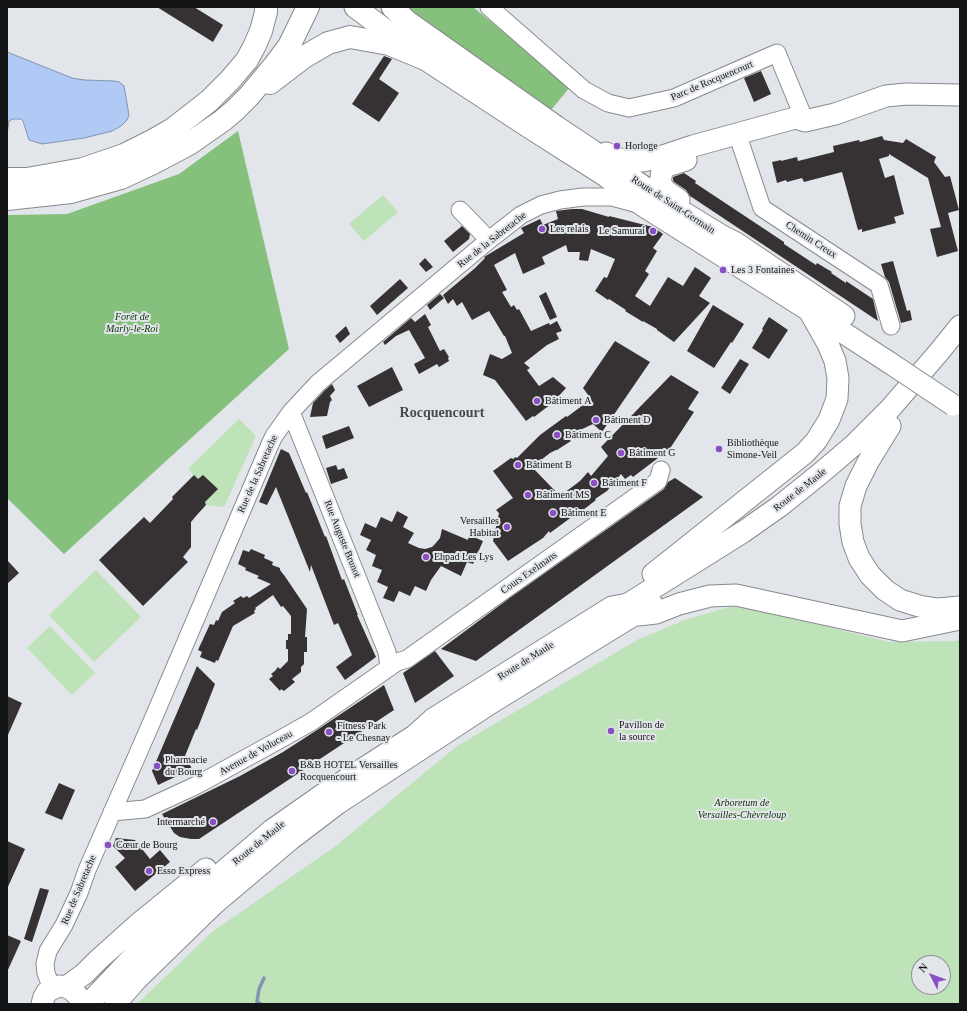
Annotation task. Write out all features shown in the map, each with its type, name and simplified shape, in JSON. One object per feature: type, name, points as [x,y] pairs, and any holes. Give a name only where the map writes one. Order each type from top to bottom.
[{"type":"highway","points":[[7,179],[27,179],[83,169],[124,155],[173,129],[209,101],[230,80],[246,60],[261,31],[266,7]]},
{"type":"highway","points":[[7,199],[70,192],[121,178],[189,144],[222,121],[249,96],[274,66],[288,46],[308,7]]},
{"type":"highway","points":[[249,96],[278,78],[304,57],[328,43],[350,37],[389,44],[423,58]]},
{"type":"main road","name":"Route de Saint-Germain","points":[[355,7],[423,58],[607,177],[642,205],[810,311],[895,358]]},
{"type":"main road","name":"Route de Saint-Germain","points":[[392,7],[407,21],[657,196],[736,243],[958,403]]},
{"type":"main road","points":[[593,151],[600,149],[614,157],[626,161],[642,161],[795,118],[805,121],[845,111],[886,96],[906,94],[960,95]]},
{"type":"main road","points":[[845,111],[908,106],[960,107]]},
{"type":"main road","points":[[736,243],[727,230],[666,191],[660,183],[662,171],[673,163],[796,130],[805,121]]},
{"type":"main road","points":[[612,607],[805,452],[816,441],[829,420],[837,399],[838,378],[835,361],[828,344],[810,311]]},
{"type":"main road","name":"Route de Maule","points":[[91,1003],[147,942],[198,893],[272,830],[322,795],[414,736],[433,719],[612,607],[628,604],[743,532],[780,506],[855,444],[889,410],[940,352],[960,326]]},
{"type":"main road","name":"Route de Maule","points":[[115,1004],[137,979],[214,904],[291,839],[337,804],[491,704],[703,573],[786,517],[859,457],[890,426],[960,346]]},
{"type":"main road","points":[[890,426],[868,462],[856,486],[850,506],[852,542],[859,558],[870,575],[885,590],[900,600],[919,606],[937,609],[960,607]]},
{"type":"main road","points":[[633,616],[656,613],[679,604],[710,596],[736,595],[902,631],[960,619]]},
{"type":"main road","points":[[53,993],[84,974],[142,920],[264,822],[319,783],[412,727],[433,719]]},
{"type":"main road","points":[[53,993],[72,990],[80,1001],[91,1003],[112,996],[117,991],[137,979]]},
{"type":"street","name":"Parc de Rocquencourt","points":[[489,7],[584,90],[608,103],[629,108],[674,98],[777,53],[805,121]]},
{"type":"street","name":"Chemin Creux","points":[[741,145],[762,208],[879,284],[891,326]]},
{"type":"street","name":"Rue de la Sabretache","points":[[112,812],[271,442],[291,412],[318,383],[521,215],[541,205],[560,200],[582,197],[612,196],[642,205]]},
{"type":"street","points":[[460,210],[489,240]]},
{"type":"street","name":"Rue Auguste Brunot","points":[[291,412],[387,652],[389,668]]},
{"type":"street","name":"Cours Exelmans","points":[[389,668],[397,662],[408,659],[658,481],[660,470]]},
{"type":"street","name":"Avenue de Voluceau","points":[[112,812],[145,809],[197,785],[311,722],[389,668]]},
{"type":"street","name":"Rue de Sabretache","points":[[53,993],[46,974],[45,964],[48,951],[64,925],[79,893],[87,870],[112,812]]},
{"type":"green space","points":[[407,7],[473,7],[570,87],[547,115],[446,40]]},
{"type":"green space","name":"Forêt de Marly-le-Roi","points":[[238,131],[289,349],[64,554],[7,498],[7,215],[67,214],[179,174]]},
{"type":"green space","points":[[383,195],[398,212],[364,241],[349,224]]},
{"type":"green space","points":[[239,419],[256,436],[224,507],[206,505],[205,502],[218,489],[203,475],[198,479],[188,469]]},
{"type":"green space","points":[[96,570],[141,617],[94,662],[49,615]]},
{"type":"green space","name":"Arboretum de Versailles-Chèvreloup","points":[[737,605],[889,642],[960,640],[960,1004],[137,1004],[212,932],[337,845],[457,746],[639,639],[687,619]]},
{"type":"green space","points":[[50,626],[95,673],[72,695],[27,648]]},
{"type":"water","points":[[7,52],[72,78],[119,82],[124,86],[129,115],[127,120],[121,126],[112,131],[84,138],[42,144],[29,140],[23,121],[21,119],[13,119],[9,121],[7,134]]},
{"type":"building","points":[[157,7],[194,7],[223,25],[213,42]]},
{"type":"building","points":[[384,56],[392,59],[379,79],[399,93],[379,122],[352,104]]},
{"type":"building","points":[[761,71],[771,94],[754,102],[744,78]]},
{"type":"building","points":[[882,136],[884,140],[903,143],[906,139],[936,157],[934,162],[945,177],[950,176],[959,210],[948,213],[958,251],[937,257],[930,229],[941,227],[928,178],[889,154],[889,156],[879,159],[885,178],[894,175],[904,214],[894,217],[896,223],[862,232],[862,229],[858,230],[842,172],[804,182],[802,178],[777,183],[772,162],[797,157],[798,161],[834,152],[833,146],[859,140],[860,142]]},
{"type":"building","points":[[684,173],[696,181],[695,183],[784,242],[784,244],[816,265],[817,263],[832,272],[831,273],[846,283],[846,281],[873,299],[878,321],[690,196],[686,190],[673,180],[673,177]]},
{"type":"building","points":[[582,209],[653,227],[663,234],[653,248],[657,251],[645,271],[649,274],[635,296],[650,306],[668,277],[683,286],[695,267],[711,278],[699,296],[710,303],[674,342],[657,329],[625,311],[626,310],[595,291],[604,277],[607,278],[615,259],[591,249],[588,261],[579,260],[580,252],[568,252],[566,245],[542,257],[545,264],[523,274],[515,253],[494,265],[507,290],[502,292],[511,307],[514,305],[517,310],[519,309],[531,331],[549,323],[550,325],[557,321],[562,331],[556,333],[559,339],[547,345],[524,363],[530,368],[527,370],[539,386],[553,377],[566,388],[558,397],[559,398],[534,417],[533,416],[526,421],[495,380],[483,375],[490,354],[502,359],[512,353],[505,336],[489,311],[472,320],[462,302],[457,306],[453,299],[448,304],[443,295],[474,269],[485,258],[484,257],[524,233],[521,228],[540,219],[543,225],[558,219],[556,211]]},
{"type":"building","points":[[462,226],[470,234],[469,239],[453,252],[444,241]]},
{"type":"building","points":[[425,258],[433,267],[426,272],[419,264]]},
{"type":"building","points":[[893,261],[907,311],[910,310],[912,320],[901,323],[889,282],[885,277],[881,264]]},
{"type":"building","points":[[400,279],[408,288],[377,315],[370,306]]},
{"type":"building","points":[[546,292],[557,317],[550,320],[539,296]]},
{"type":"building","points":[[440,294],[444,298],[430,310],[427,305]]},
{"type":"building","points":[[713,305],[744,324],[714,368],[687,351]]},
{"type":"building","points":[[425,314],[431,325],[428,327],[440,351],[444,349],[449,357],[449,361],[439,367],[437,364],[419,374],[414,364],[425,358],[409,330],[396,336],[385,345],[383,342],[411,318],[415,322]]},
{"type":"building","points":[[769,317],[788,330],[769,359],[752,348]]},
{"type":"building","points":[[346,326],[350,334],[340,343],[335,336]]},
{"type":"building","points":[[615,341],[650,362],[602,432],[593,424],[578,431],[568,438],[571,441],[550,453],[532,467],[560,496],[580,481],[588,472],[591,476],[608,456],[601,447],[671,375],[699,392],[688,409],[694,412],[669,450],[663,456],[662,455],[633,477],[631,475],[625,479],[621,474],[607,491],[574,517],[573,516],[550,533],[549,531],[543,538],[508,561],[493,541],[499,513],[496,510],[513,498],[493,471],[511,458],[517,458],[540,435],[591,399],[583,388]]},
{"type":"building","points":[[740,359],[749,364],[730,394],[721,388]]},
{"type":"building","points":[[392,367],[403,390],[369,407],[357,386]]},
{"type":"building","points":[[332,384],[335,390],[330,396],[332,400],[330,402],[327,416],[310,417],[313,403]]},
{"type":"building","points":[[349,426],[354,438],[326,449],[322,436]]},
{"type":"building","points":[[281,449],[289,453],[306,493],[307,492],[325,537],[326,536],[342,580],[344,579],[357,615],[376,657],[345,680],[336,667],[352,655],[338,623],[334,625],[311,565],[310,572],[276,487],[267,505],[259,502]]},
{"type":"building","points":[[336,465],[338,470],[344,468],[348,478],[331,484],[326,468]]},
{"type":"building","points":[[194,475],[198,479],[203,475],[218,489],[205,502],[206,505],[191,522],[191,547],[183,557],[188,562],[143,606],[99,560],[144,517],[150,523],[173,499],[172,497]]},
{"type":"building","points":[[675,478],[703,497],[476,661],[441,649],[511,597],[664,489],[668,482]]},
{"type":"building","name":"Ehpad Les Lys","points":[[397,511],[408,517],[403,527],[414,533],[408,543],[419,548],[425,549],[432,547],[440,538],[442,529],[468,540],[469,535],[483,541],[473,564],[467,562],[461,576],[441,566],[431,580],[426,591],[415,586],[410,596],[399,591],[394,602],[383,598],[388,587],[377,582],[382,570],[372,566],[376,555],[366,550],[371,540],[360,535],[365,523],[376,528],[381,517],[392,522]]},
{"type":"building","points":[[251,549],[265,555],[264,558],[273,562],[272,565],[280,568],[307,609],[305,637],[307,637],[307,652],[304,652],[304,664],[301,667],[301,672],[292,679],[295,682],[284,691],[281,689],[280,691],[269,679],[273,676],[271,674],[278,667],[280,669],[288,661],[286,640],[288,640],[288,634],[291,634],[291,616],[283,606],[281,607],[273,595],[255,608],[255,613],[233,626],[218,661],[216,660],[215,663],[200,657],[202,652],[198,650],[210,624],[214,625],[216,620],[218,621],[222,612],[235,603],[233,601],[241,596],[243,598],[247,596],[249,598],[271,584],[257,578],[259,576],[245,570],[246,568],[238,564],[243,550],[249,552]]},
{"type":"building","points":[[7,560],[19,573],[7,584]]},
{"type":"building","points":[[435,651],[454,676],[415,703],[403,673]]},
{"type":"building","points":[[197,666],[215,684],[185,756],[192,769],[158,785],[152,771]]},
{"type":"building","points":[[384,685],[394,710],[199,839],[180,837],[174,833],[162,814],[240,776],[283,752]]},
{"type":"building","points":[[7,696],[22,703],[7,737]]},
{"type":"building","points":[[59,783],[75,790],[62,820],[45,813]]},
{"type":"building","points":[[116,838],[135,840],[150,859],[160,850],[170,862],[135,891],[115,867],[125,858],[113,846]]},
{"type":"building","points":[[7,841],[25,849],[7,889]]},
{"type":"building","points":[[40,888],[49,890],[32,942],[24,939]]},
{"type":"building","points":[[7,935],[21,941],[7,972]]},
{"type":"waterway","points":[[261,1004],[257,1002],[259,989],[264,978]]},
{"type":"place","name":"Horloge","points":[[617,146]]},
{"type":"place","name":"Les relais","points":[[542,229]]},
{"type":"place","name":"Le Samurai","points":[[653,231]]},
{"type":"place","name":"Les 3 Fontaines","points":[[723,270]]},
{"type":"place","name":"Bâtiment A","points":[[537,401]]},
{"type":"place","name":"Bâtiment D","points":[[596,420]]},
{"type":"place","name":"Bâtiment C","points":[[557,435]]},
{"type":"place","name":"Bibliothèque Simone-Veil","points":[[719,449]]},
{"type":"place","name":"Bâtiment G","points":[[621,453]]},
{"type":"place","name":"Bâtiment B","points":[[518,465]]},
{"type":"place","name":"Bâtiment F","points":[[594,483]]},
{"type":"place","name":"Bâtiment MS","points":[[528,495]]},
{"type":"place","name":"Bâtiment E","points":[[553,513]]},
{"type":"place","name":"Versailles Habitat","points":[[507,527]]},
{"type":"place","name":"Ehpad Les Lys","points":[[426,557]]},
{"type":"place","name":"Pavillon de la source","points":[[611,731]]},
{"type":"place","name":"Fitness Park - Le Chesnay","points":[[329,732]]},
{"type":"place","name":"Pharmacie du Bourg","points":[[157,766]]},
{"type":"place","name":"B&B HOTEL Versailles Rocquencourt","points":[[292,771]]},
{"type":"place","name":"Intermarché","points":[[213,822]]},
{"type":"place","name":"Cœur de Bourg","points":[[108,845]]},
{"type":"place","name":"Esso Express","points":[[149,871]]},
{"type":"district","name":"Rocquencourt","points":[[442,413]]}]
